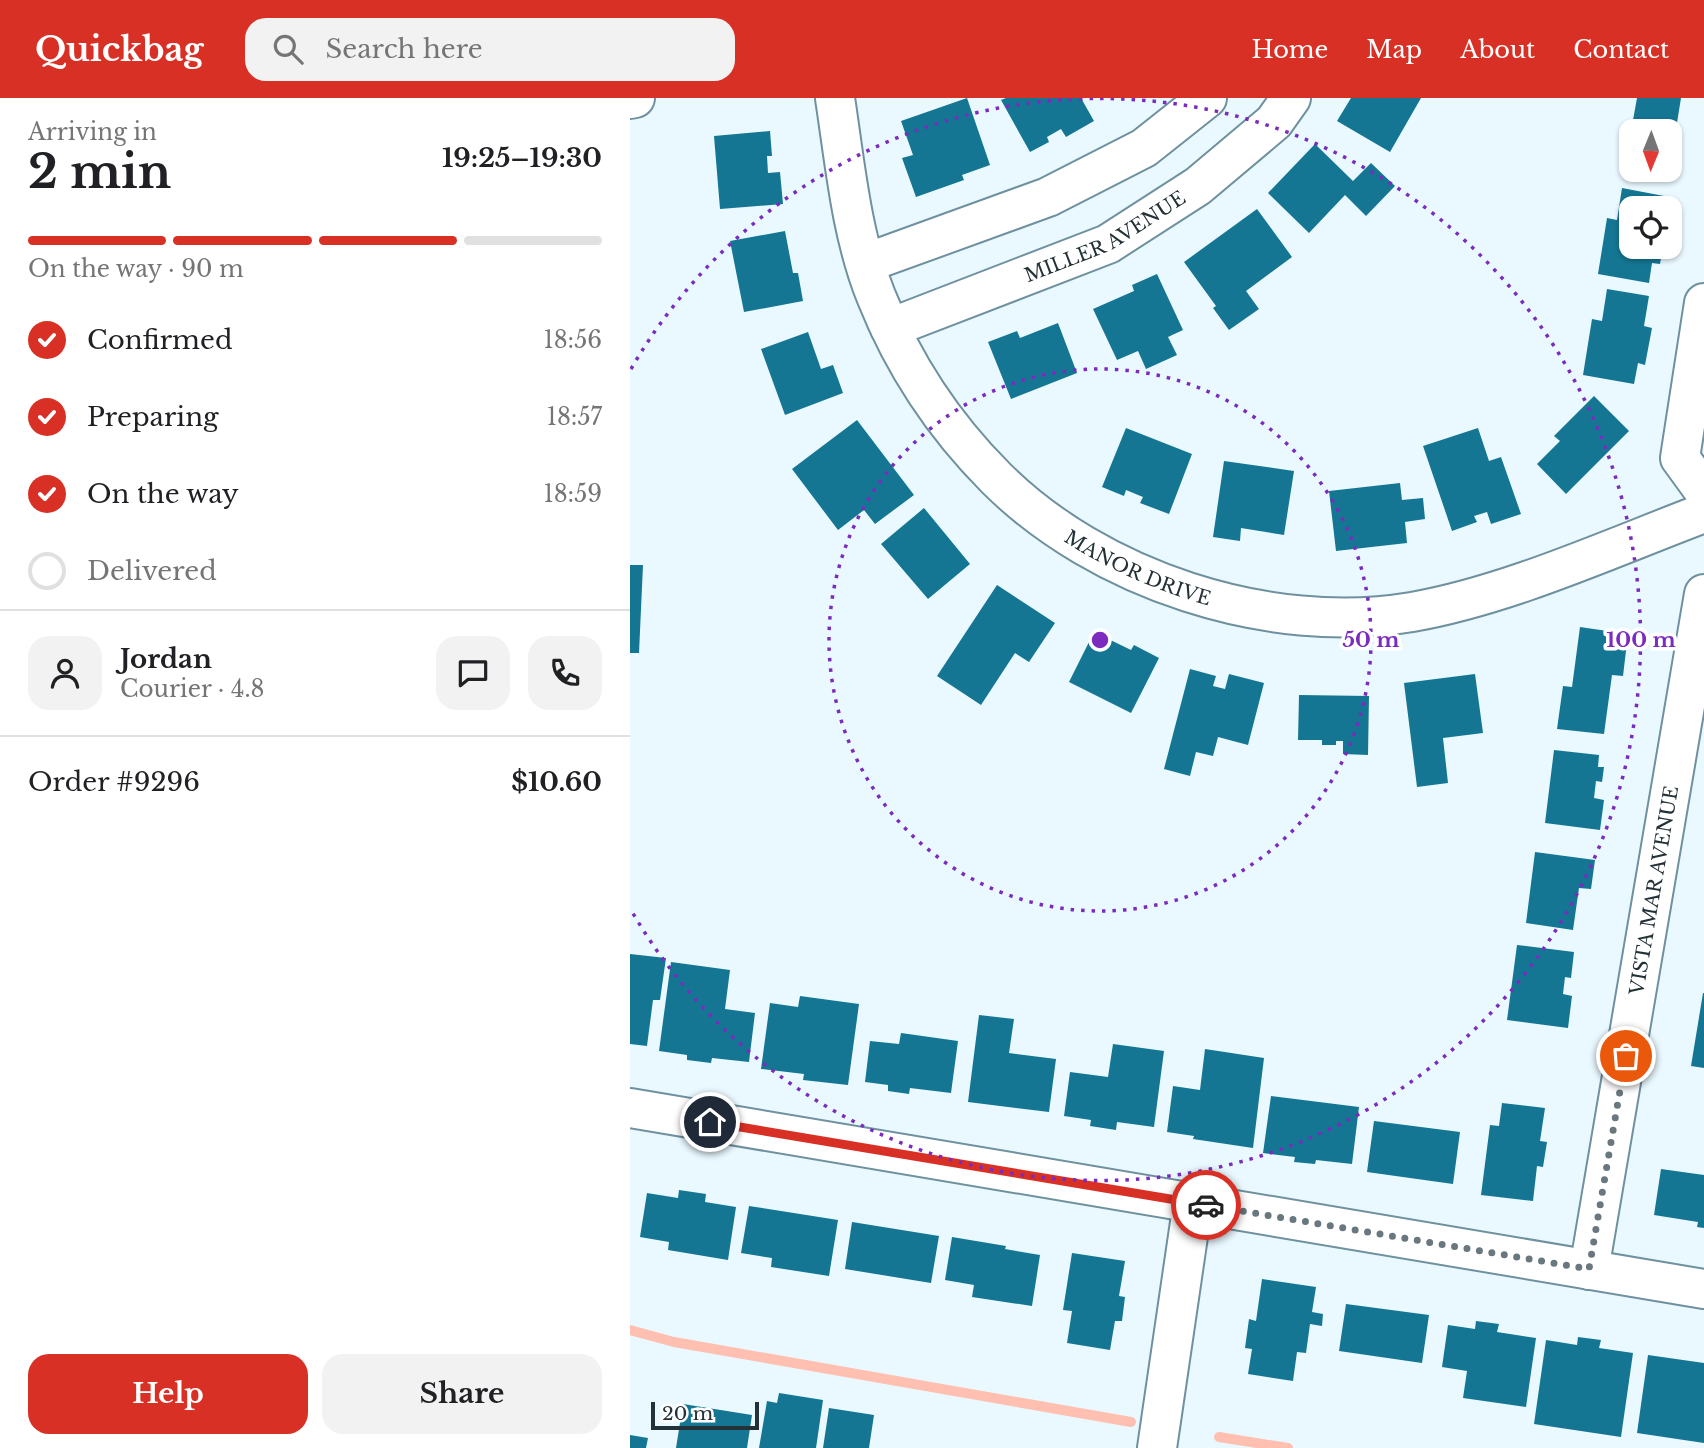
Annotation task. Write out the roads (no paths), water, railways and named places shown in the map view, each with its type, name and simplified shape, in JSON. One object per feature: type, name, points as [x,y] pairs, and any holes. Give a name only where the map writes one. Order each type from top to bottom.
[{"type":"street","name":"MANOR DRIVE","points":[[835,98],[853,213],[874,292],[890,328],[924,390],[961,440],[998,480],[1041,516],[1088,547],[1139,573],[1191,594],[1244,608],[1300,616],[1354,617],[1409,612],[1462,601],[1514,585],[1704,513]]},
{"type":"street","points":[[866,263],[1048,197],[1144,148],[1207,98]]},
{"type":"street","name":"MILLER AVENUE","points":[[890,328],[1108,244],[1198,186],[1274,122],[1291,98]]},
{"type":"street","points":[[1704,303],[1679,458],[1704,491]]},
{"type":"street","name":"VISTA MAR AVENUE","points":[[1589,1269],[1704,594]]},
{"type":"street","points":[[630,1108],[1704,1289]]},
{"type":"street","points":[[1157,1448],[1193,1202]]},
{"type":"waterway","points":[[630,1330],[674,1342],[1131,1422]]},
{"type":"waterway","points":[[1219,1437],[1288,1448]]}]
